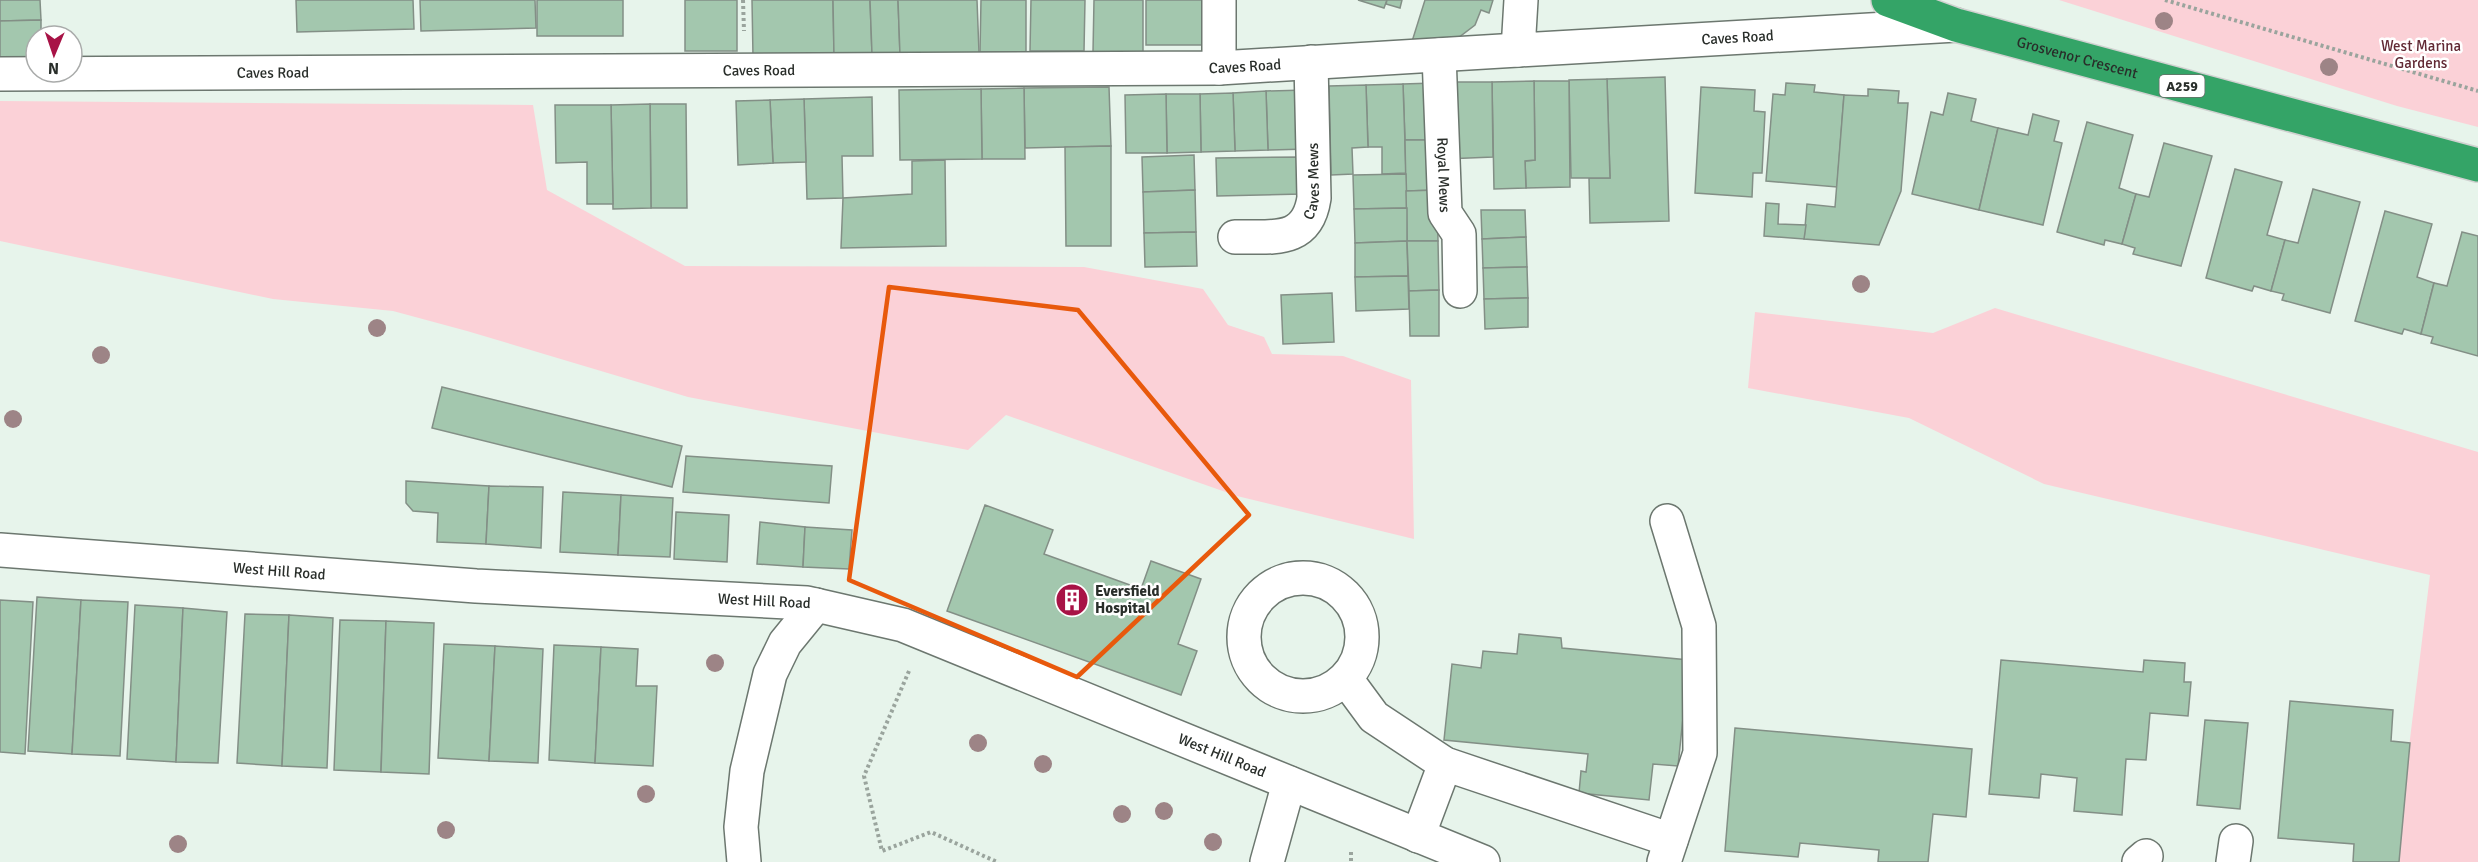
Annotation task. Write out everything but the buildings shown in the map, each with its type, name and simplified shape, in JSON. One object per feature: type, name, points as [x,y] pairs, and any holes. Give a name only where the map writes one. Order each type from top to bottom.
[{"type":"highway","name":"Grosvenor Crescent","points":[[1888,0],[1956,25],[2478,165]]},
{"type":"street","points":[[1219,0],[1219,68]]},
{"type":"street","points":[[1518,50],[1521,0]]},
{"type":"street","name":"Caves Road","points":[[0,74],[1219,68],[1956,25]]},
{"type":"street","name":"Royal Mews","points":[[1439,55],[1445,213],[1459,234],[1460,291]]},
{"type":"street","name":"Caves Mews","points":[[1234,237],[1286,236],[1298,231],[1307,222],[1312,212],[1314,198],[1311,62]]},
{"type":"street","points":[[1346,679],[1374,717],[1445,764],[1667,851],[1700,753],[1699,626],[1667,521]]},
{"type":"street","name":"West Hill Road","points":[[0,550],[476,586],[816,605],[903,625],[1483,862]]},
{"type":"street","points":[[744,862],[741,827],[747,771],[770,674],[785,643],[816,605]]},
{"type":"street","points":[[1418,836],[1445,764]]},
{"type":"street","points":[[1267,862],[1289,783]]},
{"type":"path","points":[[2165,0],[2478,91]]},
{"type":"path","points":[[925,634],[864,776],[882,851],[931,832],[997,862]]},
{"type":"highlighted area","points":[[889,287],[1078,310],[1249,515],[1077,677],[849,580]]},
{"type":"green space","name":"West Marina Gardens","points":[[2059,0],[2478,0],[2478,127],[2397,106]]},
{"type":"green space","points":[[0,101],[533,105],[547,190],[685,266],[1084,267],[1203,289],[1228,325],[1264,337],[1272,354],[1343,356],[1411,380],[1414,539],[1237,496],[1006,415],[968,450],[688,397],[393,311],[273,299],[0,241]]},
{"type":"green space","points":[[1995,308],[2478,452],[2478,862],[2395,862],[2430,575],[2044,484],[1909,418],[1748,388],[1755,312],[1933,333]]},
{"type":"place","name":"Eversfield Hospital","points":[[1072,600]]}]
